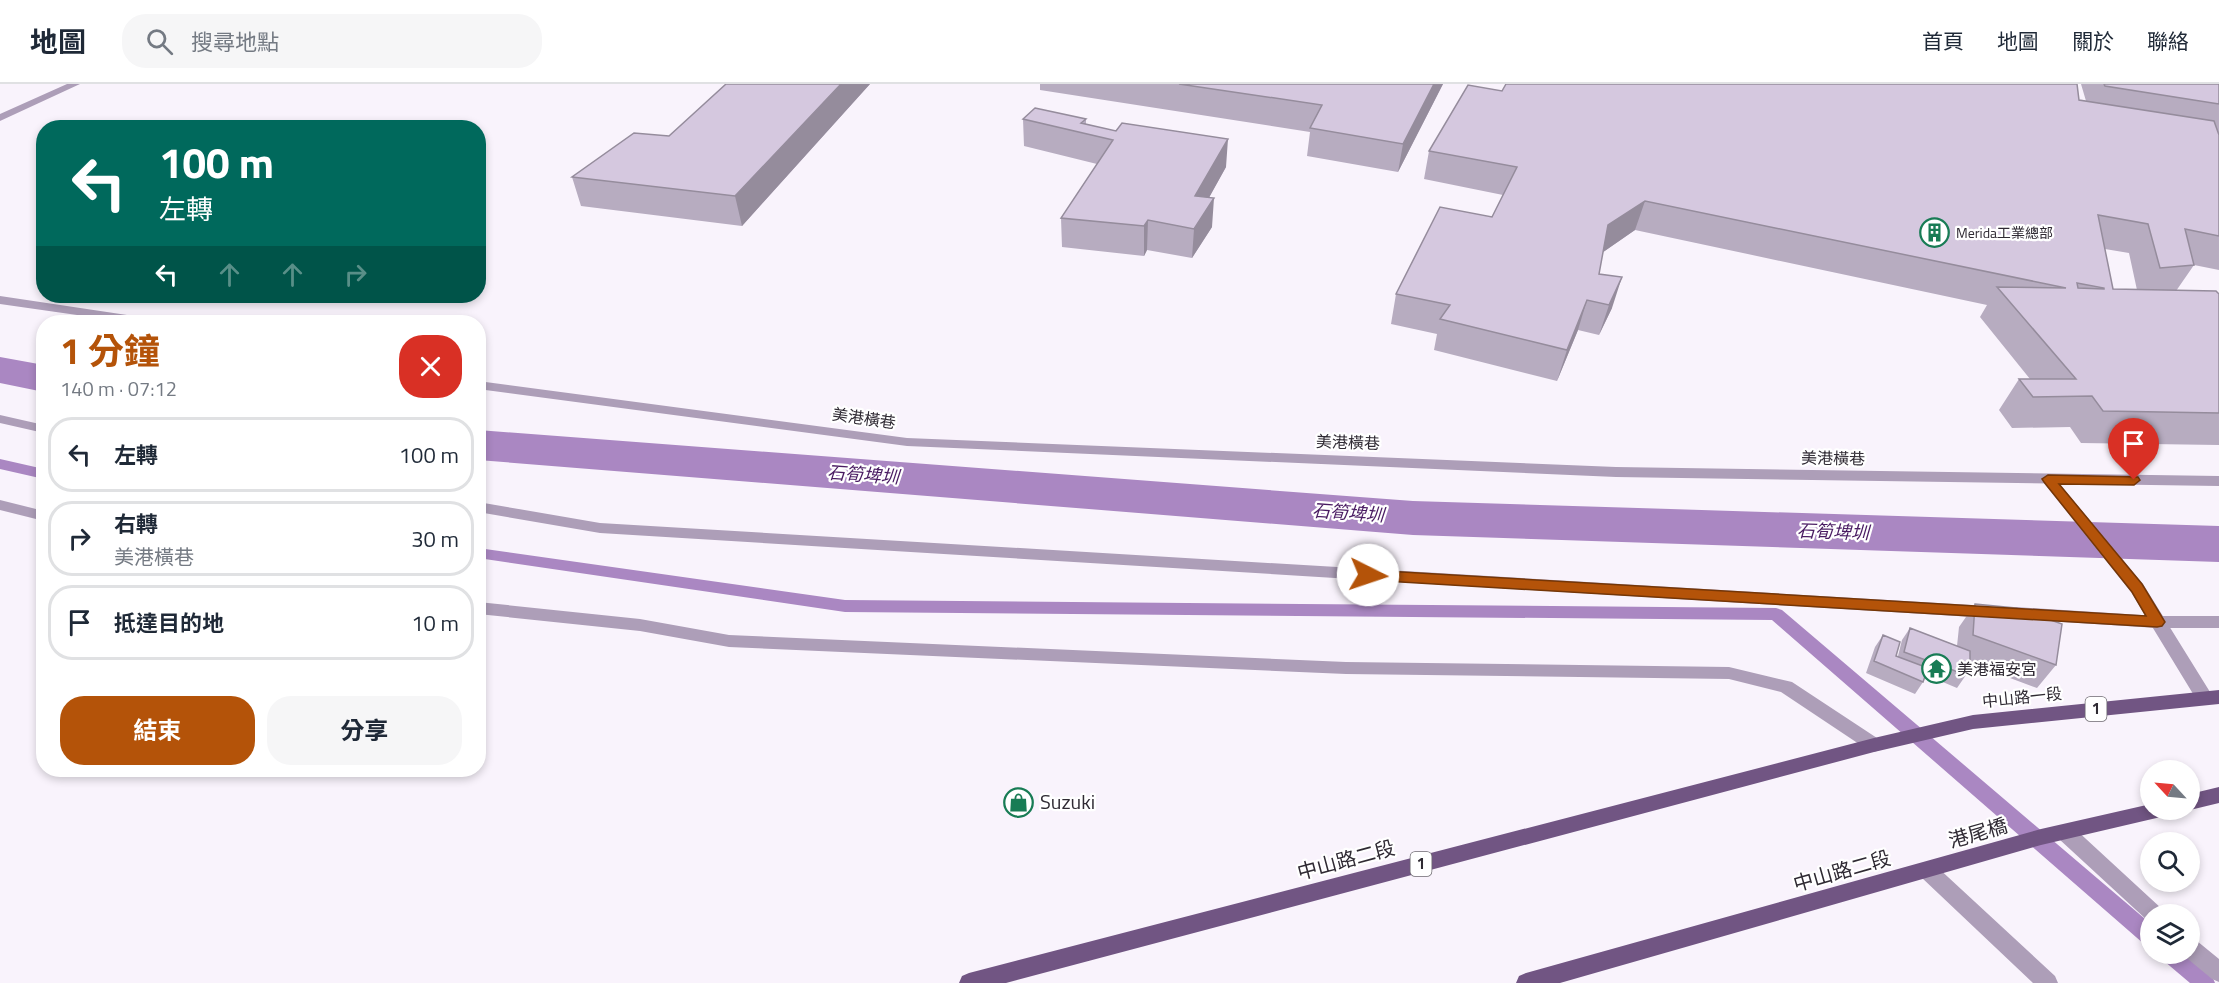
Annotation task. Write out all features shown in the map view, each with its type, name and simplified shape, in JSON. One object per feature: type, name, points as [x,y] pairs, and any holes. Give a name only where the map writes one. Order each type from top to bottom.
[{"type":"main road","name":"中山路一段","points":[[1874,745],[1973,722],[2211,697]]},
{"type":"main road","name":"中山路二段","points":[[969,983],[1874,745]]},
{"type":"main road","points":[[2200,800],[2219,795]]},
{"type":"main road","points":[[2066,833],[2140,814]]},
{"type":"main road","name":"港尾橋","points":[[1928,871],[2041,837],[2066,833]]},
{"type":"main road","name":"中山路二段","points":[[1526,983],[1928,871]]},
{"type":"street","points":[[0,118],[75,84]]},
{"type":"street","points":[[0,300],[100,315]]},
{"type":"street","name":"美港橫巷","points":[[486,386],[907,442],[1616,472],[2219,481]]},
{"type":"street","points":[[0,419],[36,427]]},
{"type":"street","points":[[2048,479],[2137,588],[2157,622],[2211,697]]},
{"type":"street","points":[[0,505],[36,512]]},
{"type":"street","points":[[486,508],[600,528],[2157,622],[2219,622]]},
{"type":"street","points":[[486,610],[640,625],[729,641],[1346,668],[1729,673],[1786,687],[1874,745]]},
{"type":"street","points":[[2066,833],[2143,904]]},
{"type":"street","points":[[1928,871],[2048,983]]},
{"type":"street","points":[[2200,956],[2219,972]]},
{"type":"building","points":[[726,84],[841,84],[735,196],[572,177],[634,133],[669,136]]},
{"type":"building","points":[[1179,84],[1434,84],[1403,144],[1310,128],[1322,105]]},
{"type":"building","name":"Merida工業總部","points":[[1506,84],[2077,84],[2079,100],[2214,121],[2219,135],[2219,236],[2185,229],[2194,265],[2160,268],[2148,224],[2098,215],[2113,289],[2216,291],[2219,294],[2219,413],[2103,411],[2092,396],[2033,397],[2019,379],[2076,379],[1997,287],[2066,288],[1645,201],[1608,225],[1599,274],[1622,277],[1609,305],[1587,300],[1567,350],[1440,319],[1450,305],[1396,294],[1440,207],[1492,217],[1517,167],[1429,151],[1468,85],[1502,91]],"holes":[[[2077,283],[2104,288],[2078,288]]]},
{"type":"building","points":[[2104,84],[2219,84],[2219,104],[2105,86]]},
{"type":"building","points":[[1035,108],[1086,119],[1081,123],[1116,131],[1122,123],[1228,139],[1195,196],[1214,198],[1194,229],[1148,220],[1144,226],[1061,218],[1113,140],[1023,119]]},
{"type":"building","points":[[1975,604],[2016,608],[2062,624],[2056,665],[1973,635]]},
{"type":"building","points":[[1910,628],[1970,651],[1970,663],[1966,675],[1904,652]]},
{"type":"building","points":[[1883,635],[1900,642],[1896,656],[1928,668],[1923,682],[1874,661]]},
{"type":"waterway","name":"石筍埤圳","points":[[0,370],[36,377]]},
{"type":"waterway","name":"石筍埤圳","points":[[486,446],[1413,518],[2219,544]]},
{"type":"waterway","points":[[0,464],[36,472]]},
{"type":"waterway","points":[[486,554],[845,606],[1776,614],[2140,928]]},
{"type":"waterway","points":[[2183,964],[2205,983]]},
{"type":"place","name":"Merida工業總部","points":[[1935,233]]},
{"type":"place","name":"美港福安宮","points":[[1936,669]]},
{"type":"place","name":"Suzuki","points":[[1019,802]]},
{"type":"route","points":[[1368,575],[2157,622],[2137,588],[2048,479],[2134,480]]}]
